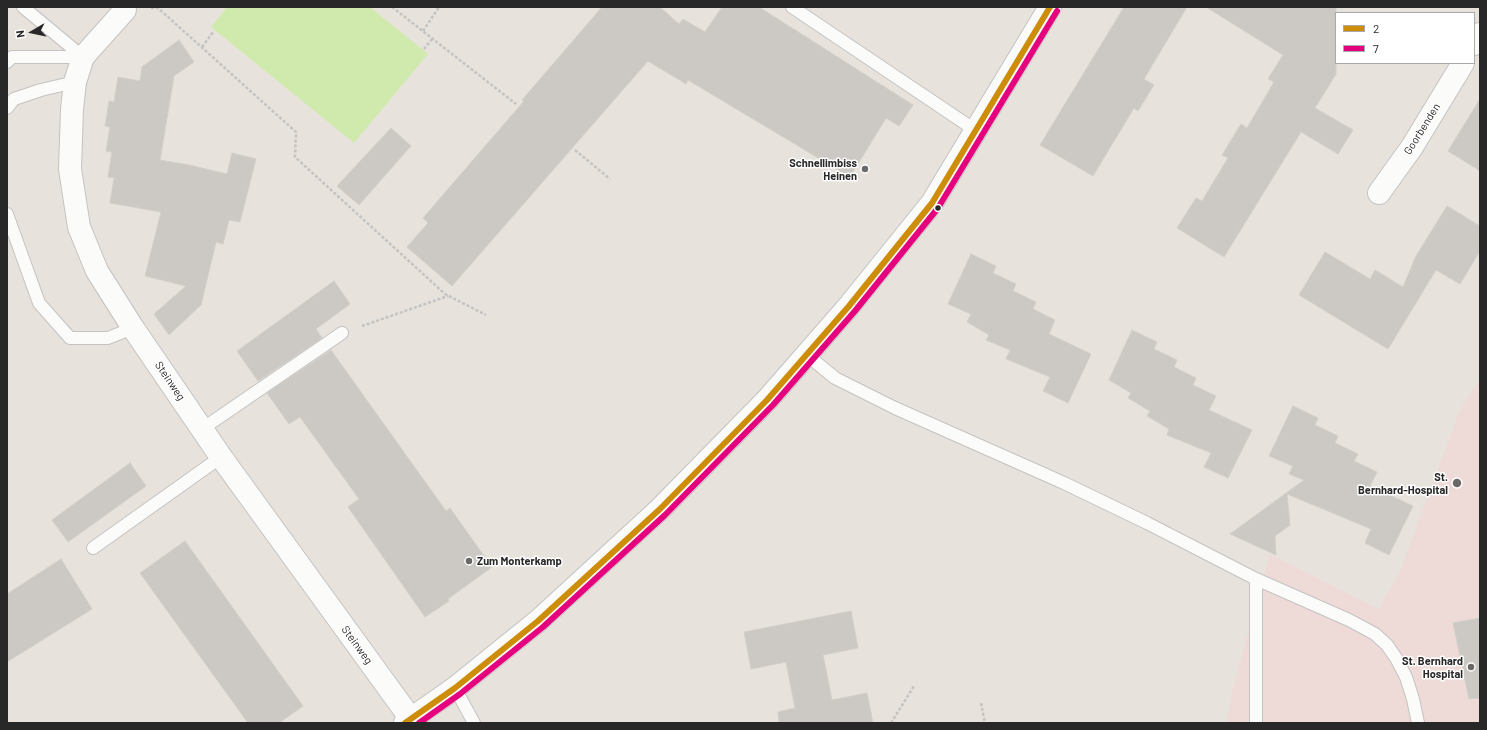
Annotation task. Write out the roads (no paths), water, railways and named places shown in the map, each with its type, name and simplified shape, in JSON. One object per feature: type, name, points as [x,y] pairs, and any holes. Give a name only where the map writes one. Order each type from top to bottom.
[{"type":"street","points":[[408,721],[455,688],[538,621],[660,509],[767,400],[849,306],[932,203],[1050,7]]},
{"type":"street","name":"Steinweg","points":[[122,8],[84,57],[75,82],[72,109],[70,169],[79,227],[97,271],[133,328],[202,429],[408,721]]},
{"type":"street","name":"Goorbenden","points":[[1379,193],[1412,147],[1461,64]]},
{"type":"lane","points":[[22,7],[84,57]]},
{"type":"lane","points":[[792,7],[975,130]]},
{"type":"lane","points":[[7,62],[12,57],[84,57]]},
{"type":"lane","points":[[7,108],[14,99],[41,90],[75,82]]},
{"type":"lane","points":[[7,214],[39,303],[70,338],[108,338],[133,328]]},
{"type":"lane","points":[[202,429],[342,333]]},
{"type":"lane","points":[[807,355],[835,378],[848,385],[895,408],[1064,483],[1147,523],[1256,579],[1349,620],[1375,634],[1387,645],[1406,677],[1413,699],[1418,723]]},
{"type":"lane","points":[[93,548],[221,456]]},
{"type":"lane","points":[[1256,579],[1256,723]]},
{"type":"lane","points":[[455,688],[474,723]]},
{"type":"place","name":"Schnellimbiss Heinen","points":[[865,169]]},
{"type":"place","name":"St. Bernhard-Hospital","points":[[1457,483]]},
{"type":"place","name":"Zum Monterkamp","points":[[469,561]]},
{"type":"place","name":"St. Bernhard Hospital","points":[[1471,667]]}]
